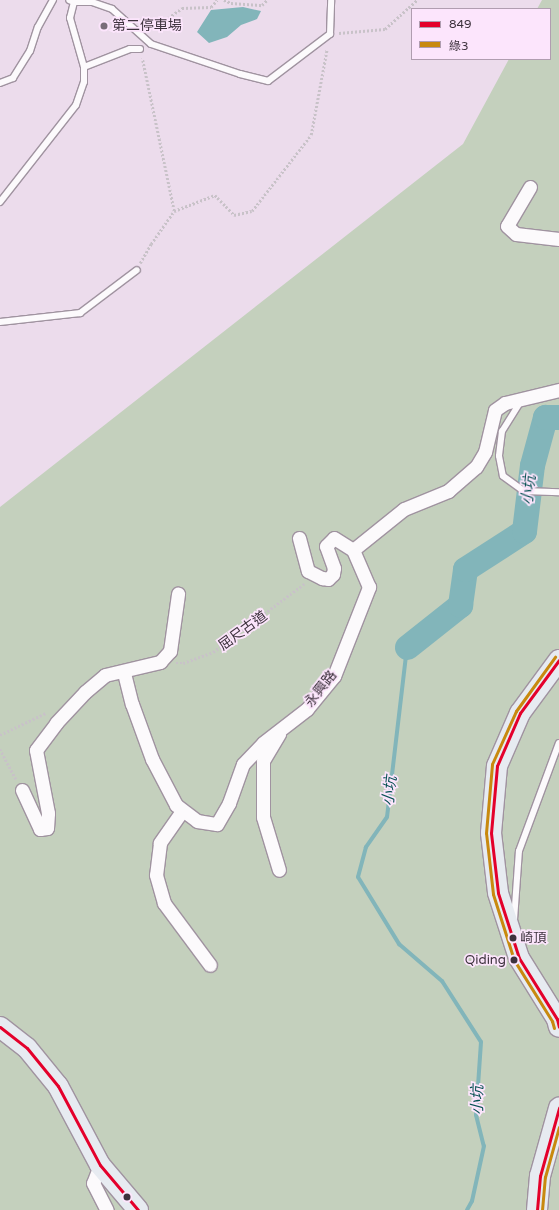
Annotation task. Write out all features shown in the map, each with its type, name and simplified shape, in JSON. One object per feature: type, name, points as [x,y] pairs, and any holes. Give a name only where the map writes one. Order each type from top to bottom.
[{"type":"main road","points":[[559,660],[520,713],[497,766],[491,833],[498,893],[519,958],[557,1019],[559,1027]]},
{"type":"main road","points":[[0,1027],[27,1048],[58,1086],[100,1165],[138,1210]]},
{"type":"main road","points":[[537,1210],[540,1176],[559,1108]]},
{"type":"street","points":[[530,187],[507,226],[516,234],[559,239]]},
{"type":"street","points":[[300,538],[308,571],[316,576],[328,579],[333,574],[334,568],[326,546],[334,538],[353,550],[404,509],[448,491],[476,467],[485,452],[495,410],[505,403],[521,401],[559,390]]},
{"type":"street","name":"永興路","points":[[124,673],[132,704],[152,759],[182,811],[197,821],[217,824],[229,803],[243,764],[263,743],[307,709],[334,676],[369,587],[353,550]]},
{"type":"street","points":[[22,790],[40,829],[47,828],[48,814],[36,750],[56,723],[85,692],[105,676],[124,673],[160,662],[170,651],[178,594]]},
{"type":"street","points":[[279,870],[263,817],[263,761],[281,730]]},
{"type":"street","points":[[182,811],[160,843],[156,875],[164,903],[210,965]]},
{"type":"street","points":[[100,1165],[93,1183],[107,1210]]},
{"type":"lane","points":[[0,83],[13,78],[30,51],[38,27],[53,0]]},
{"type":"lane","points":[[0,202],[76,105],[84,82],[84,66],[70,18],[72,1],[92,2],[112,9],[151,44],[240,74],[268,81],[330,34],[331,0]]},
{"type":"lane","points":[[84,66],[130,49],[140,49]]},
{"type":"lane","points":[[0,322],[80,313],[137,270]]},
{"type":"lane","points":[[521,401],[502,431],[499,456],[504,476],[524,492],[559,492]]},
{"type":"lane","points":[[511,931],[514,918],[519,851],[559,743]]},
{"type":"path","points":[[123,20],[165,20],[182,8],[211,7],[217,0]]},
{"type":"path","points":[[224,0],[231,3],[262,5],[268,0]]},
{"type":"path","points":[[137,270],[151,244],[174,210],[215,195],[234,216],[252,211],[311,135],[330,34],[385,29],[417,0]]},
{"type":"path","points":[[140,49],[174,210]]},
{"type":"path","name":"屈尺古道","points":[[160,662],[183,663],[213,652],[316,576]]},
{"type":"path","points":[[0,735],[50,711]]},
{"type":"path","points":[[0,749],[22,790]]},
{"type":"green space","points":[[542,0],[559,0],[559,1210],[0,1210],[0,507],[463,144],[508,60],[551,60],[551,8],[538,8]]},
{"type":"water","points":[[243,7],[261,11],[257,19],[241,25],[227,37],[209,43],[197,32],[211,10]]},
{"type":"waterway","name":"小坑","points":[[407,647],[460,605],[465,569],[524,531],[532,465],[545,417],[559,417]]},
{"type":"waterway","name":"小坑","points":[[407,647],[387,817],[366,847],[358,877],[399,944],[442,981],[481,1042],[476,1115],[484,1146],[472,1201],[467,1210]]},
{"type":"transit line","name":"綠3","points":[[554,1028],[552,1021],[514,960],[493,894],[486,833],[492,764],[516,711],[555,657]]},
{"type":"transit line","name":"849","points":[[559,660],[520,713],[497,766],[491,833],[498,893],[519,958],[557,1019],[559,1027]]},
{"type":"transit line","name":"849","points":[[0,1027],[27,1048],[58,1086],[100,1165],[138,1210]]},
{"type":"transit line","name":"849","points":[[537,1210],[540,1176],[559,1108]]},
{"type":"transit line","name":"綠3","points":[[542,1210],[545,1177],[559,1127]]},
{"type":"place","name":"第二停車場","points":[[104,26]]},
{"type":"place","name":"崎頂","points":[[513,938]]},
{"type":"place","name":"Qiding","points":[[514,960]]}]
